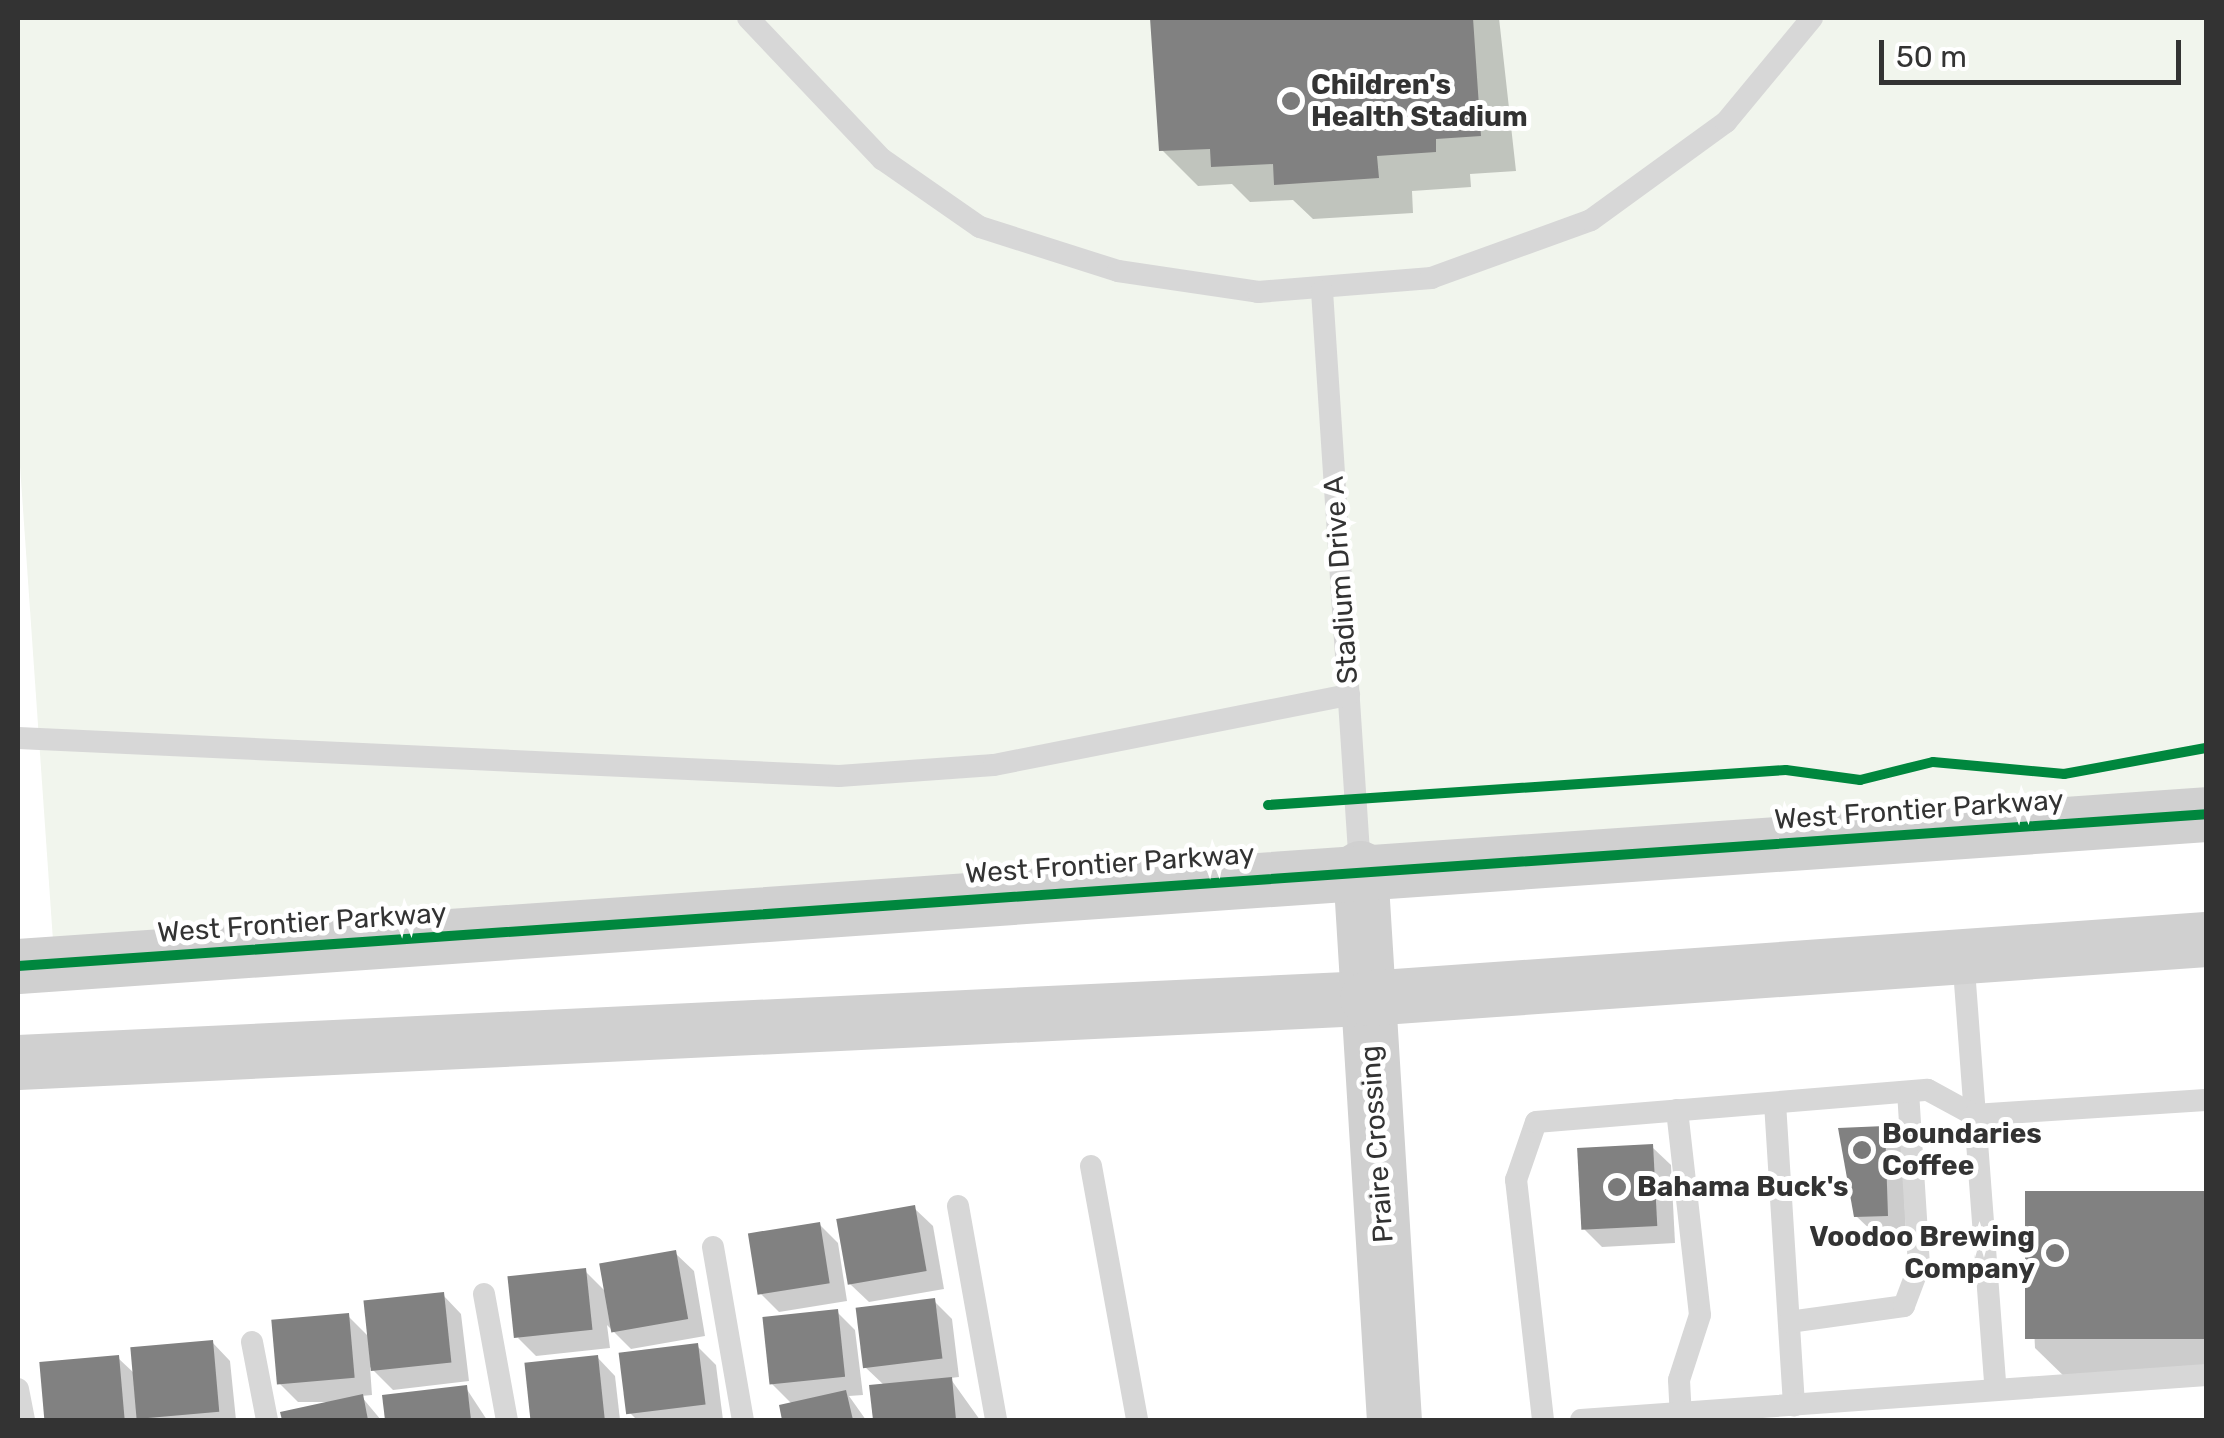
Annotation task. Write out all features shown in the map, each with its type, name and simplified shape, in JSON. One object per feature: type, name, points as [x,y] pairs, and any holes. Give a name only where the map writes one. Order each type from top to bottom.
[{"type":"street","name":"West Frontier Parkway","points":[[18,966],[1360,868],[2206,814]]},
{"type":"street","name":"Praire Crossing","points":[[1360,868],[1394,1420]]},
{"type":"street","points":[[18,1062],[1367,998],[2206,939]]},
{"type":"lane","points":[[748,18],[882,160],[980,227],[1197,288],[1322,291],[1488,264],[1592,220],[1726,122],[1812,18]]},
{"type":"lane","name":"Stadium Drive A","points":[[1322,291],[1360,868]]},
{"type":"lane","points":[[18,738],[838,776],[994,766],[1348,695]]},
{"type":"lane","points":[[1962,956],[1996,1390]]},
{"type":"lane","points":[[1543,1420],[1516,1180],[1536,1122],[1928,1090],[1974,1115],[2206,1100]]},
{"type":"lane","points":[[1789,1322],[1904,1306],[1918,1266],[1908,1092]]},
{"type":"lane","points":[[1775,1103],[1794,1405]]},
{"type":"lane","points":[[1677,1110],[1700,1314],[1679,1380],[1681,1413]]},
{"type":"lane","points":[[1092,1166],[1137,1420]]},
{"type":"lane","points":[[958,1206],[996,1420]]},
{"type":"lane","points":[[713,1247],[744,1420]]},
{"type":"lane","points":[[484,1294],[508,1420]]},
{"type":"lane","points":[[252,1342],[266,1420]]},
{"type":"lane","points":[[1581,1420],[2206,1375]]},
{"type":"lane","points":[[18,1389],[24,1420]]},
{"type":"shaded area","points":[[18,18],[2206,18],[2206,809],[54,955],[18,437]]},
{"type":"building","points":[[1150,18],[1473,18],[1481,136],[1436,139],[1436,152],[1377,156],[1379,178],[1274,185],[1273,164],[1211,167],[1210,149],[1159,151]]},
{"type":"building","name":"Boundaries Coffee","points":[[1885,1126],[1888,1216],[1854,1217],[1838,1128]]},
{"type":"building","name":"Bahama Buck's","points":[[1653,1144],[1657,1226],[1581,1230],[1577,1148]]},
{"type":"building","points":[[2025,1191],[2206,1191],[2206,1339],[2025,1339]]},
{"type":"building","points":[[915,1205],[927,1271],[848,1285],[836,1219]]},
{"type":"building","points":[[820,1222],[830,1283],[758,1295],[748,1233]]},
{"type":"building","points":[[676,1250],[688,1319],[611,1332],[599,1264]]},
{"type":"building","points":[[586,1268],[592,1330],[514,1338],[507,1276]]},
{"type":"building","points":[[444,1292],[451,1363],[371,1371],[363,1300]]},
{"type":"building","points":[[935,1298],[942,1359],[863,1368],[856,1308]]},
{"type":"building","points":[[838,1309],[845,1377],[770,1385],[762,1317]]},
{"type":"building","points":[[349,1313],[355,1378],[277,1385],[271,1320]]},
{"type":"building","points":[[213,1340],[219,1412],[137,1419],[130,1347]]},
{"type":"building","points":[[698,1343],[706,1405],[626,1414],[619,1353]]},
{"type":"building","points":[[119,1355],[125,1420],[44,1420],[39,1362]]},
{"type":"building","points":[[598,1355],[605,1420],[530,1420],[524,1363]]},
{"type":"building","points":[[952,1377],[956,1420],[873,1420],[869,1385]]},
{"type":"building","points":[[467,1385],[471,1420],[385,1420],[382,1395]]},
{"type":"building","points":[[846,1390],[853,1420],[782,1420],[779,1405]]},
{"type":"building","points":[[363,1394],[368,1420],[282,1420],[280,1412]]},
{"type":"cycle path","points":[[1268,805],[1786,770],[1860,780],[1933,762],[2064,774],[2206,748]]},
{"type":"cycle path","points":[[18,966],[2206,814]]},
{"type":"place","name":"Children's Health Stadium","points":[[1291,101]]},
{"type":"place","name":"Boundaries Coffee","points":[[1862,1150]]},
{"type":"place","name":"Bahama Buck's","points":[[1617,1187]]},
{"type":"place","name":"Voodoo Brewing Company","points":[[2055,1253]]}]
